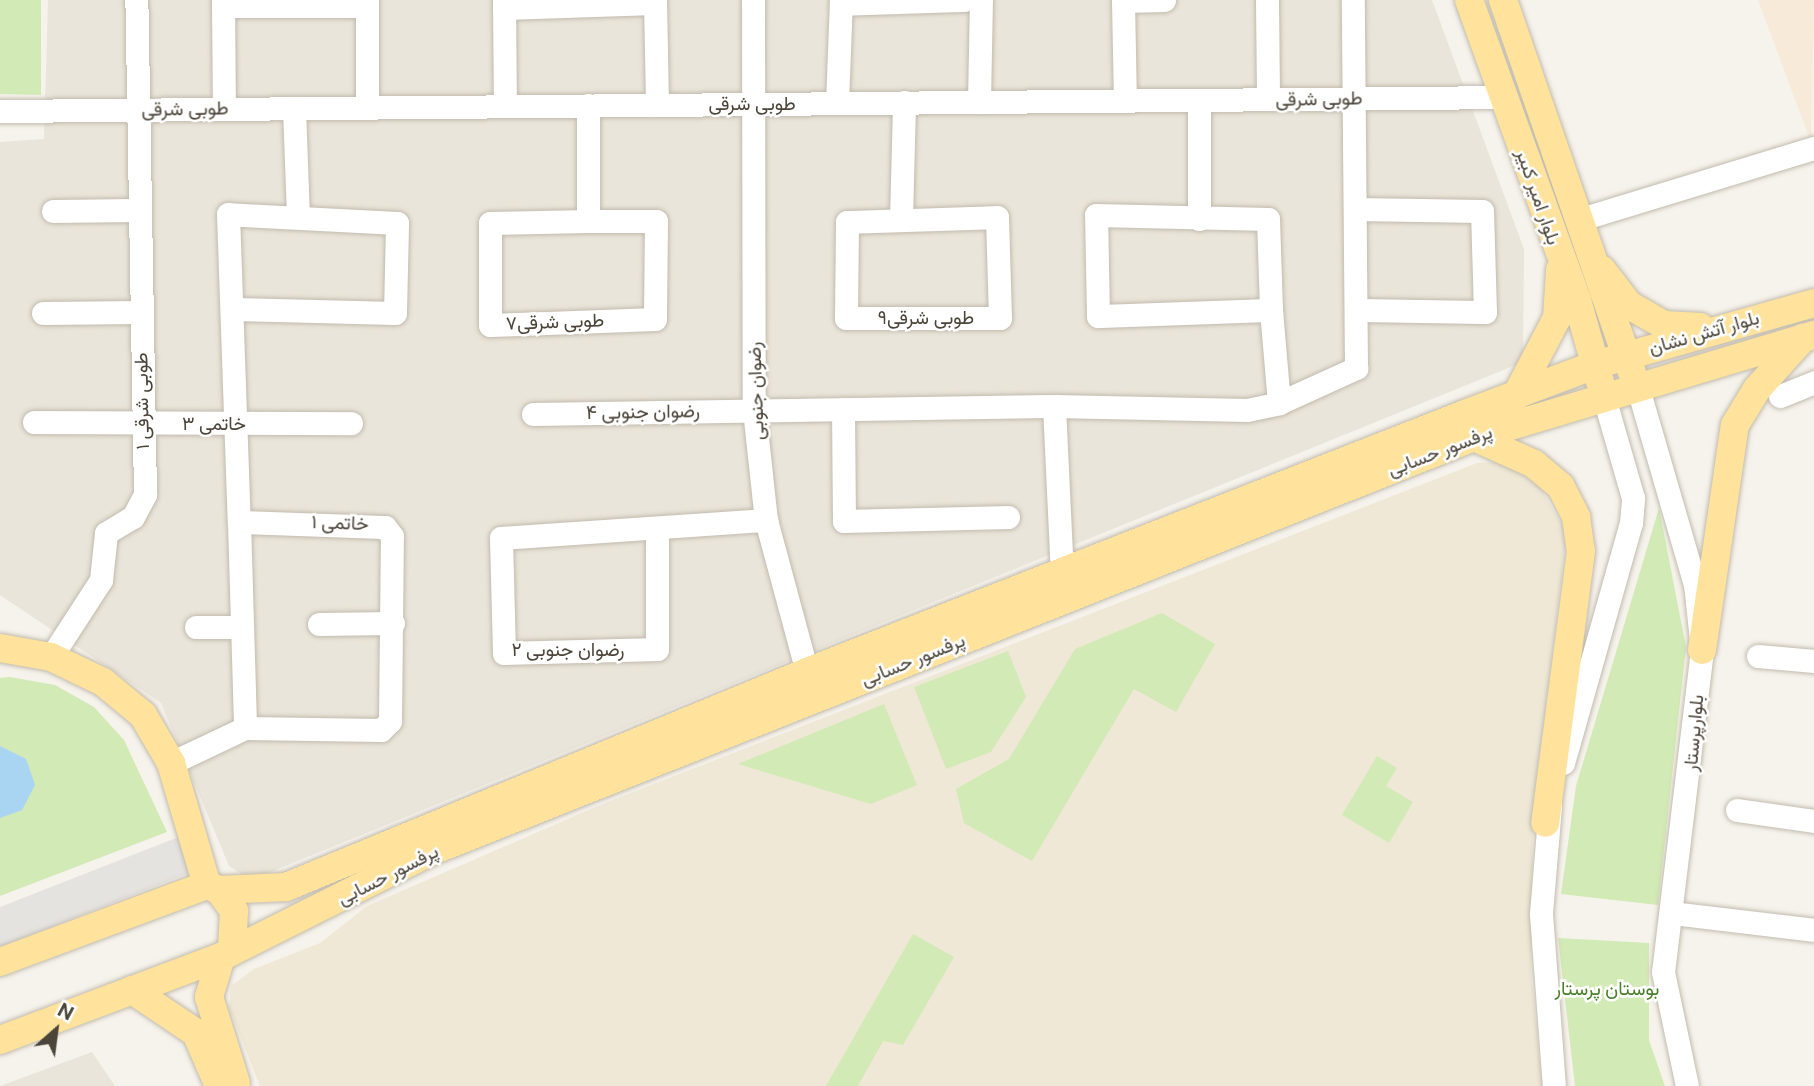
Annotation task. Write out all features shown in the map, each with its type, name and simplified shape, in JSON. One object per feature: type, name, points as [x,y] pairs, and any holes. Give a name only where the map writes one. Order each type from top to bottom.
[{"type":"main road","name":"بلوار امیر کبیر","points":[[1469,0],[1559,256],[1604,394]]},
{"type":"main road","name":"بلوار امیر کبیر","points":[[1503,0],[1637,385]]},
{"type":"main road","points":[[1516,396],[1557,318],[1559,256]]},
{"type":"main road","points":[[1591,256],[1629,306],[1664,325],[1717,328]]},
{"type":"main road","name":"بلوار آتش نشان","points":[[1595,365],[1717,328],[1814,303]]},
{"type":"main road","points":[[1702,650],[1735,425],[1757,389],[1809,336]]},
{"type":"main road","name":"بلوار آتش نشان","points":[[1604,394],[1809,336]]},
{"type":"main road","name":"پرفسور حسابی","points":[[0,962],[213,888],[286,887],[807,672],[1595,365]]},
{"type":"main road","name":"پرفسور حسابی","points":[[0,1040],[226,953],[432,851],[1474,437],[1604,394]]},
{"type":"main road","points":[[1474,437],[1534,464],[1561,487],[1576,517],[1581,551],[1545,823]]},
{"type":"main road","points":[[2,644],[51,657],[103,682],[143,715],[171,763],[213,888],[237,925],[209,997],[223,1081]]},
{"type":"main road","points":[[132,990],[195,1033],[223,1081]]},
{"type":"main road","points":[[178,1019],[190,995],[209,997]]},
{"type":"street","name":"طوبی شرقی ۱","points":[[51,657],[101,580],[106,533],[140,506],[142,424],[135,110],[136,0]]},
{"type":"street","name":"رضوان جنوبی","points":[[753,0],[754,410],[766,520],[807,672]]},
{"type":"street","points":[[837,103],[841,2],[964,0]]},
{"type":"street","points":[[979,102],[981,0]]},
{"type":"street","points":[[1125,100],[1123,0],[1164,0]]},
{"type":"street","points":[[1267,0],[1268,99]]},
{"type":"street","points":[[1353,0],[1355,98],[1355,209],[1356,310],[1485,312],[1482,211],[1355,209]]},
{"type":"street","points":[[505,106],[504,4],[655,1],[657,105]]},
{"type":"street","points":[[224,109],[223,3],[367,3],[367,107]]},
{"type":"street","name":"طوبی شرقی","points":[[0,111],[1504,97]]},
{"type":"street","points":[[1199,100],[1199,219]]},
{"type":"street","points":[[901,220],[904,102]]},
{"type":"street","points":[[588,105],[588,222]]},
{"type":"street","points":[[294,108],[298,217]]},
{"type":"street","points":[[1578,220],[1814,148]]},
{"type":"street","points":[[53,211],[137,210]]},
{"type":"street","points":[[234,309],[395,313],[397,223],[228,214],[234,309],[233,424],[245,728]]},
{"type":"street","points":[[1271,310],[1098,316],[1096,215],[1268,219],[1271,310],[1279,403]]},
{"type":"street","name":"طوبی شرقی۹","points":[[997,217],[1000,318],[846,318],[847,222],[901,220],[997,217]]},
{"type":"street","name":"طوبی شرقی۷","points":[[656,220],[654,319],[490,325],[490,223],[588,222],[656,220]]},
{"type":"street","name":"رضوان جنوبی ۴","points":[[533,414],[1054,406],[1247,410],[1279,403],[1356,368],[1356,310]]},
{"type":"street","points":[[43,313],[141,313]]},
{"type":"street","points":[[1780,396],[1814,382]]},
{"type":"street","name":"بلوارپرستار","points":[[1637,385],[1673,501],[1695,584],[1702,650],[1663,972],[1687,1086]]},
{"type":"street","points":[[1554,1086],[1541,914],[1545,823],[1632,515],[1627,473],[1604,394]]},
{"type":"street","points":[[1054,406],[1062,574]]},
{"type":"street","points":[[843,409],[844,521],[1008,517]]},
{"type":"street","name":"خاتمی ۳","points":[[34,422],[351,423]]},
{"type":"street","points":[[1632,515],[1655,491],[1673,501]]},
{"type":"street","name":"رضوان جنوبی ۲","points":[[657,530],[657,649],[504,653],[501,538],[657,530],[766,520]]},
{"type":"street","name":"خاتمی ۱","points":[[171,763],[245,728],[381,730],[395,710],[392,536],[385,527],[239,523]]},
{"type":"street","points":[[319,624],[393,623]]},
{"type":"street","points":[[196,627],[242,627]]},
{"type":"street","points":[[1758,656],[1814,661]]},
{"type":"street","points":[[1737,810],[1814,821]]},
{"type":"street","points":[[1672,913],[1814,930]]},
{"type":"shaded area","points":[[48,0],[1432,0],[1524,249],[1523,362],[251,880],[229,866],[161,703],[0,595],[0,142],[44,139]]},
{"type":"shaded area","points":[[1758,0],[1814,0],[1811,142]]},
{"type":"shaded area","points":[[1503,462],[1540,487],[1567,533],[1533,807],[1531,972],[1542,1086],[260,1086],[229,1008],[231,986],[254,969],[320,943],[367,906],[600,805],[1477,463]]},
{"type":"shaded area","points":[[181,836],[196,870],[0,947],[0,907]]},
{"type":"shaded area","points":[[92,1052],[115,1086],[0,1086]]},
{"type":"green space","points":[[0,0],[41,0],[41,95],[0,94]]},
{"type":"green space","points":[[1659,508],[1686,647],[1658,905],[1561,894],[1576,786]]},
{"type":"green space","points":[[1162,613],[1215,644],[1176,712],[1134,689],[1032,861],[964,823],[956,789],[1009,759],[1075,649]]},
{"type":"green space","points":[[1008,651],[1026,697],[991,752],[946,769],[914,687]]},
{"type":"green space","points":[[10,677],[55,685],[94,707],[124,740],[167,832],[0,896],[0,678]]},
{"type":"green space","points":[[884,704],[917,785],[871,804],[738,764]]},
{"type":"green space","points":[[1377,756],[1397,768],[1386,786],[1413,802],[1389,843],[1342,815]]},
{"type":"green space","points":[[913,934],[954,957],[903,1045],[883,1041],[858,1086],[826,1086]]},
{"type":"green space","name":"بوستان پرستار","points":[[1558,938],[1649,943],[1649,1040],[1665,1086],[1575,1086]]},
{"type":"water","points":[[0,746],[26,759],[35,785],[22,810],[0,818]]}]
